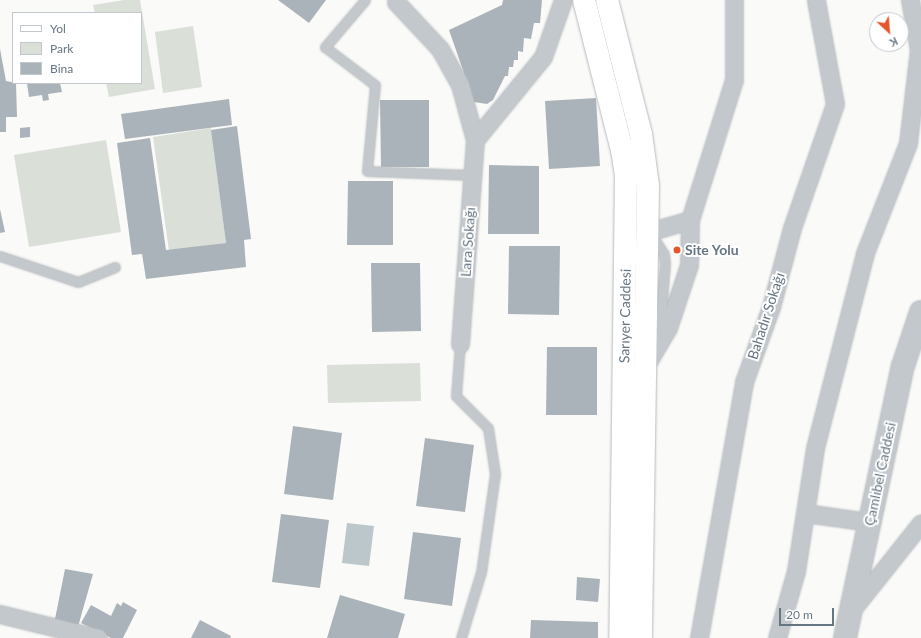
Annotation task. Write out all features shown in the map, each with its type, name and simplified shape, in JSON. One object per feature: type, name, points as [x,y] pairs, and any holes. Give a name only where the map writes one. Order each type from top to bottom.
[{"type":"main road","name":"Sarıyer Caddesi","points":[[584,0],[622,150],[627,206],[620,638]]},
{"type":"main road","name":"Sarıyer Caddesi","points":[[607,0],[641,134],[648,186],[641,638]]},
{"type":"main road","points":[[626,242],[648,232]]},
{"type":"street","points":[[476,140],[542,57],[563,0]]},
{"type":"street","points":[[645,367],[668,328],[683,286],[689,265],[690,220],[734,80],[734,0]]},
{"type":"street","name":"Bahadır Sokağı","points":[[698,638],[744,382],[771,307],[792,228],[835,104],[816,0]]},
{"type":"street","points":[[777,638],[796,571],[815,448],[865,253],[908,143],[920,50],[910,0]]},
{"type":"street","name":"Lara Sokağı","points":[[394,1],[440,49],[460,85],[476,140],[460,344]]},
{"type":"street","points":[[648,232],[690,220]]},
{"type":"street","name":"Çamlıbel Caddesi","points":[[845,638],[903,366],[921,312]]},
{"type":"street","points":[[805,513],[870,522]]},
{"type":"street","points":[[851,611],[921,523]]},
{"type":"street","points":[[0,614],[72,634],[98,638]]},
{"type":"lane","points":[[365,0],[325,47],[375,85],[367,171],[473,175]]},
{"type":"lane","points":[[0,256],[78,282],[115,267]]},
{"type":"lane","points":[[460,344],[456,396],[488,428],[495,474],[481,572],[461,638]]},
{"type":"green space","points":[[124,0],[140,0],[155,89],[109,97],[106,84],[142,84],[142,12],[95,12],[93,5]]},
{"type":"green space","points":[[193,26],[202,87],[163,93],[155,32]]},
{"type":"green space","points":[[211,128],[226,243],[169,251],[153,137]]},
{"type":"green space","points":[[106,140],[121,232],[29,247],[14,155]]},
{"type":"green space","points":[[420,363],[421,401],[328,403],[327,365]]},
{"type":"shaded area","points":[[347,523],[374,526],[369,566],[342,563]]},
{"type":"building","points":[[278,0],[326,0],[309,23]]},
{"type":"building","points":[[503,0],[542,0],[540,23],[534,23],[531,39],[524,38],[523,52],[518,51],[518,60],[514,60],[513,67],[509,67],[508,76],[505,76],[493,100],[487,104],[474,102],[449,30],[502,5]]},
{"type":"building","points":[[0,49],[6,81],[16,84],[17,117],[6,117],[6,132],[0,132]]},
{"type":"building","points":[[27,84],[60,84],[62,92],[48,94],[49,100],[43,101],[42,95],[29,97]]},
{"type":"building","points":[[596,98],[600,166],[549,169],[545,101]]},
{"type":"building","points":[[229,99],[232,125],[125,139],[121,114]]},
{"type":"building","points":[[380,100],[429,100],[429,167],[381,167]]},
{"type":"building","points":[[237,126],[251,239],[244,240],[246,267],[146,279],[142,254],[132,255],[117,143],[150,138],[166,250],[226,243],[211,130]]},
{"type":"building","points":[[30,127],[30,137],[20,138],[20,128]]},
{"type":"building","points":[[489,165],[539,166],[539,234],[488,234]]},
{"type":"building","points":[[348,181],[393,181],[393,245],[347,245]]},
{"type":"building","points":[[0,209],[5,232],[0,233]]},
{"type":"building","points":[[509,246],[560,246],[559,315],[508,314]]},
{"type":"building","points":[[371,263],[420,263],[421,331],[372,332]]},
{"type":"building","points":[[547,347],[597,347],[597,415],[546,415]]},
{"type":"building","points":[[293,426],[342,433],[333,500],[284,494]]},
{"type":"building","points":[[425,438],[474,445],[465,512],[416,506]]},
{"type":"building","points":[[281,514],[329,520],[320,588],[272,582]]},
{"type":"building","points":[[413,532],[461,538],[452,606],[404,599]]},
{"type":"building","points":[[65,569],[93,574],[77,630],[54,624]]},
{"type":"building","points":[[577,577],[600,579],[598,602],[576,600]]},
{"type":"building","points":[[340,595],[405,614],[398,638],[327,638]]},
{"type":"building","points":[[123,602],[137,610],[123,638],[111,638],[81,623],[91,605],[111,616],[117,603],[121,606]]},
{"type":"building","points":[[200,620],[231,636],[230,638],[191,638]]},
{"type":"building","points":[[531,620],[598,622],[598,638],[530,638]]},
{"type":"place","name":"Site Yolu","points":[[677,250]]}]
